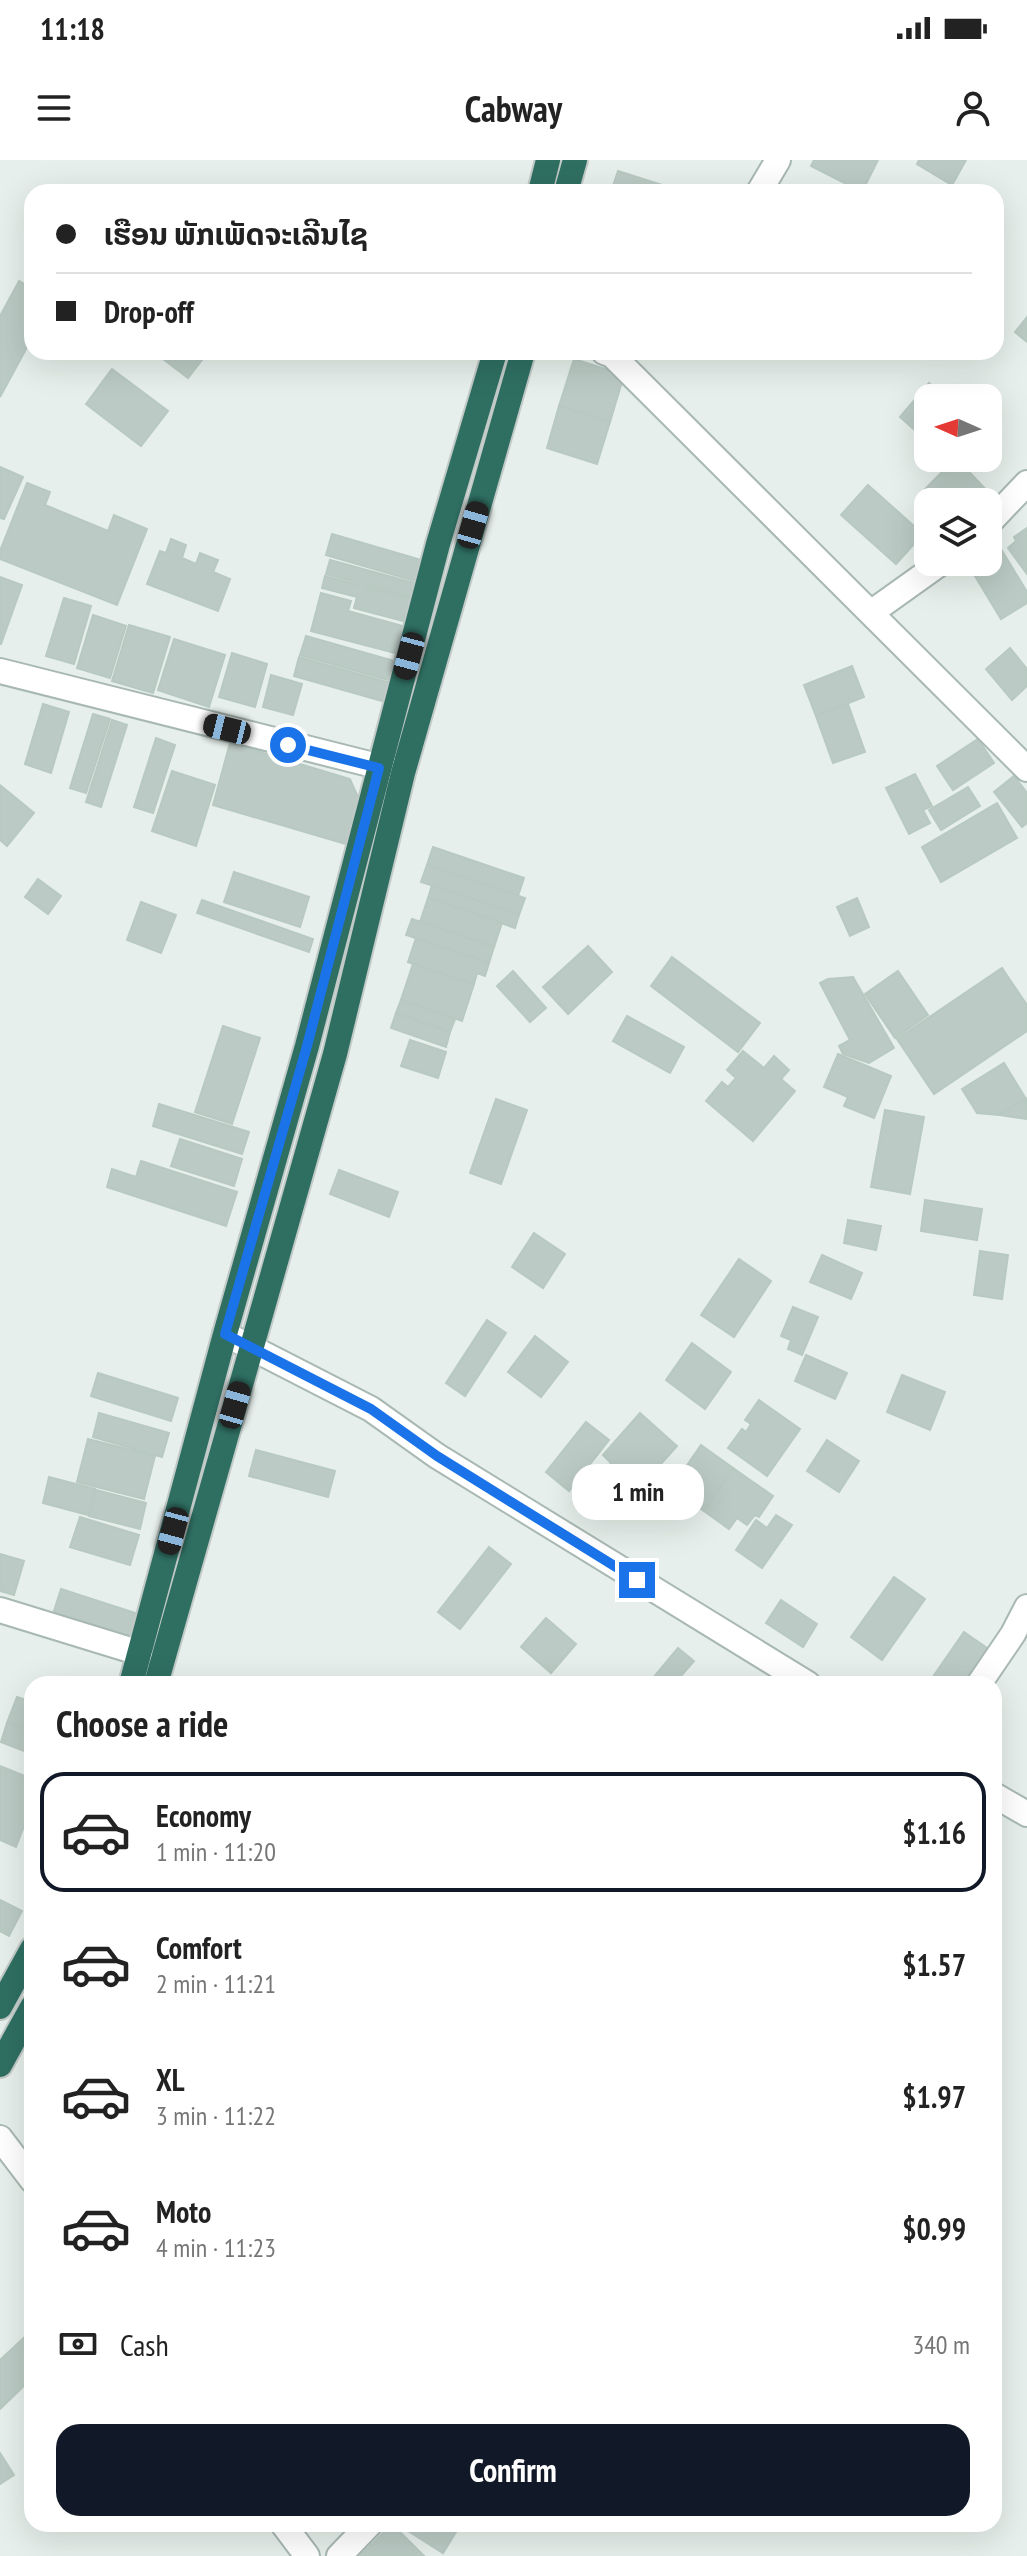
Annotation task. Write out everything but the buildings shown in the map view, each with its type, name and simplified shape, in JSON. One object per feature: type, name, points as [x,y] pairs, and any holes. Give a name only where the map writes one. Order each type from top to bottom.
[{"type":"highway","points":[[542,184],[548,160]]},
{"type":"highway","points":[[568,184],[575,160]]},
{"type":"highway","points":[[133,1676],[225,1334],[307,1046],[438,544],[493,360]]},
{"type":"highway","points":[[158,1676],[335,1054],[403,773],[521,360]]},
{"type":"highway","points":[[0,2007],[24,1964]]},
{"type":"highway","points":[[0,2065],[24,2022]]},
{"type":"street","points":[[764,184],[778,160]]},
{"type":"street","points":[[618,360],[1027,769]]},
{"type":"street","points":[[1002,509],[1027,483]]},
{"type":"street","points":[[872,612],[922,576]]},
{"type":"street","points":[[5,680],[403,773]]},
{"type":"street","points":[[225,1334],[371,1409],[462,1472],[778,1676]]},
{"type":"street","points":[[984,1676],[1027,1607]]},
{"type":"street","points":[[0,1610],[140,1653]]},
{"type":"street","points":[[1002,1800],[1027,1814]]},
{"type":"street","points":[[0,2138],[24,2170]]},
{"type":"street","points":[[289,2532],[307,2556]]},
{"type":"street","points":[[339,2556],[362,2532]]},
{"type":"route","points":[[288,745],[379,768],[307,1046],[225,1334],[371,1409],[437,1456],[637,1580]]}]
